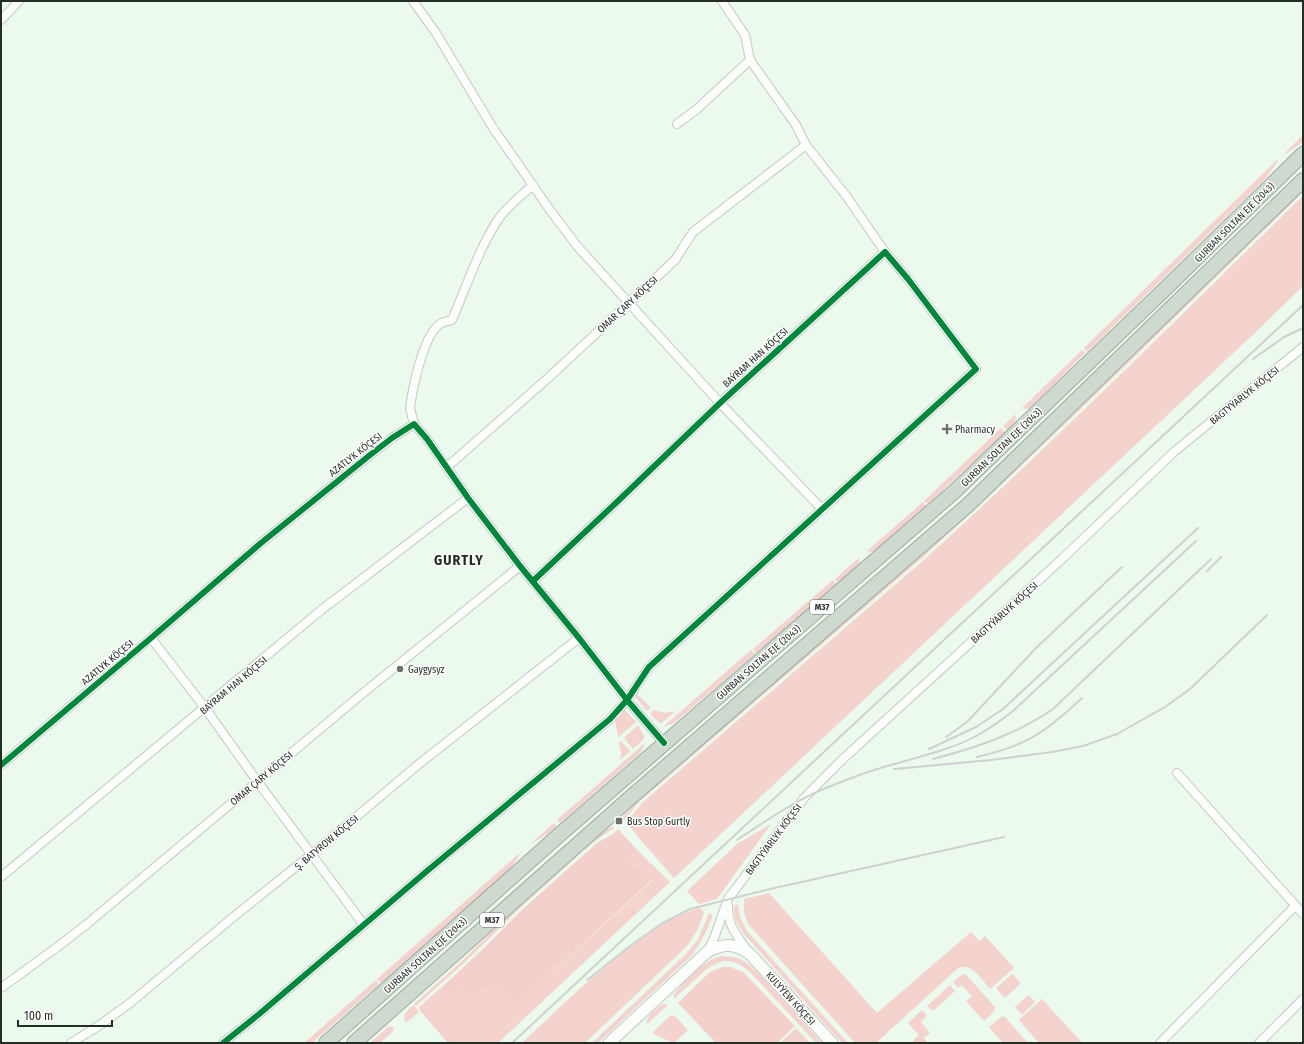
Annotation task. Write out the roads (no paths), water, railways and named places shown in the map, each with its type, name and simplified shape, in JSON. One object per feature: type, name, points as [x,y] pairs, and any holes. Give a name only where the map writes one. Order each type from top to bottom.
[{"type":"highway","name":"GURBAN SOLTAN EJE (2043)","points":[[326,1043],[664,743],[955,491],[1303,154]]},
{"type":"highway","name":"GURBAN SOLTAN EJE (2043)","points":[[354,1043],[630,798],[968,505],[1303,180]]},
{"type":"highway","points":[[1165,289],[1177,301]]},
{"type":"street","points":[[1,20],[19,1]]},
{"type":"street","points":[[413,1],[436,33],[493,128],[559,223],[577,246],[720,403],[823,510]]},
{"type":"street","points":[[223,1043],[610,719],[627,700],[649,667],[976,369],[908,279],[885,252],[847,197],[806,144],[796,125],[750,60],[745,35],[722,1]]},
{"type":"street","points":[[677,124],[696,109],[750,60]]},
{"type":"street","name":"OMAR ÇARY KÖÇESI","points":[[447,467],[547,379],[628,302],[675,260],[693,232],[806,144]]},
{"type":"street","points":[[533,185],[499,218],[482,251],[452,320],[440,324],[429,338],[422,356],[411,396],[410,408],[414,424],[427,439],[468,498],[627,700],[664,743]]},
{"type":"street","name":"BAÝRAM HAN KÖÇESI","points":[[533,581],[720,403],[885,252]]},
{"type":"street","name":"BAGTYÝARLYK KÖÇESI","points":[[707,952],[713,941],[728,899],[804,798],[843,759],[1062,559],[1176,451],[1303,347]]},
{"type":"street","name":"AZATLYK KÖÇESI","points":[[1,765],[273,534],[392,438],[414,424]]},
{"type":"street","name":"BAÝRAM HAN KÖÇESI","points":[[1,877],[320,611],[468,498]]},
{"type":"street","name":"OMAR ÇARY KÖÇESI","points":[[1,988],[87,924],[362,694],[520,566]]},
{"type":"street","points":[[151,638],[205,708],[257,781],[364,925]]},
{"type":"street","name":"Ş. BATYROW KÖÇESI","points":[[71,1043],[100,1025],[130,1003],[419,764],[579,638]]},
{"type":"street","points":[[1177,773],[1303,914]]},
{"type":"street","points":[[728,899],[728,914],[731,927],[750,954]]},
{"type":"street","points":[[1160,1043],[1295,906]]},
{"type":"street","points":[[609,1043],[707,952],[715,947],[730,945],[743,948],[750,954]]},
{"type":"street","name":"KULYÝEW KÖÇESI","points":[[750,954],[832,1043]]},
{"type":"street","points":[[1259,1043],[1303,999]]},
{"type":"railway","points":[[512,1043],[1303,305]]},
{"type":"railway","points":[[1253,359],[1284,337],[1303,328]]},
{"type":"railway","points":[[929,749],[976,727],[1003,709],[1198,528]]},
{"type":"railway","points":[[737,840],[782,810],[818,791],[872,771],[949,748],[978,735],[1005,718],[1196,541]]},
{"type":"railway","points":[[1207,571],[1221,557]]},
{"type":"railway","points":[[933,759],[980,745],[1010,733],[1053,709],[1211,559]]},
{"type":"railway","points":[[946,737],[967,722],[1036,648],[1122,567]]},
{"type":"railway","points":[[894,769],[991,760],[1052,752],[1083,746],[1117,734],[1165,707],[1190,689],[1267,615]]},
{"type":"railway","points":[[977,757],[1010,748],[1034,737],[1057,720],[1082,698]]},
{"type":"railway","points":[[587,980],[661,924],[690,909],[770,889],[1004,837]]},
{"type":"place","name":"Pharmacy","points":[[947,429]]},
{"type":"place","name":"Gaygysyz","points":[[400,669]]},
{"type":"place","name":"Bus Stop Gurtly","points":[[619,821]]},
{"type":"district","name":"GURTLY","points":[[459,560]]}]
